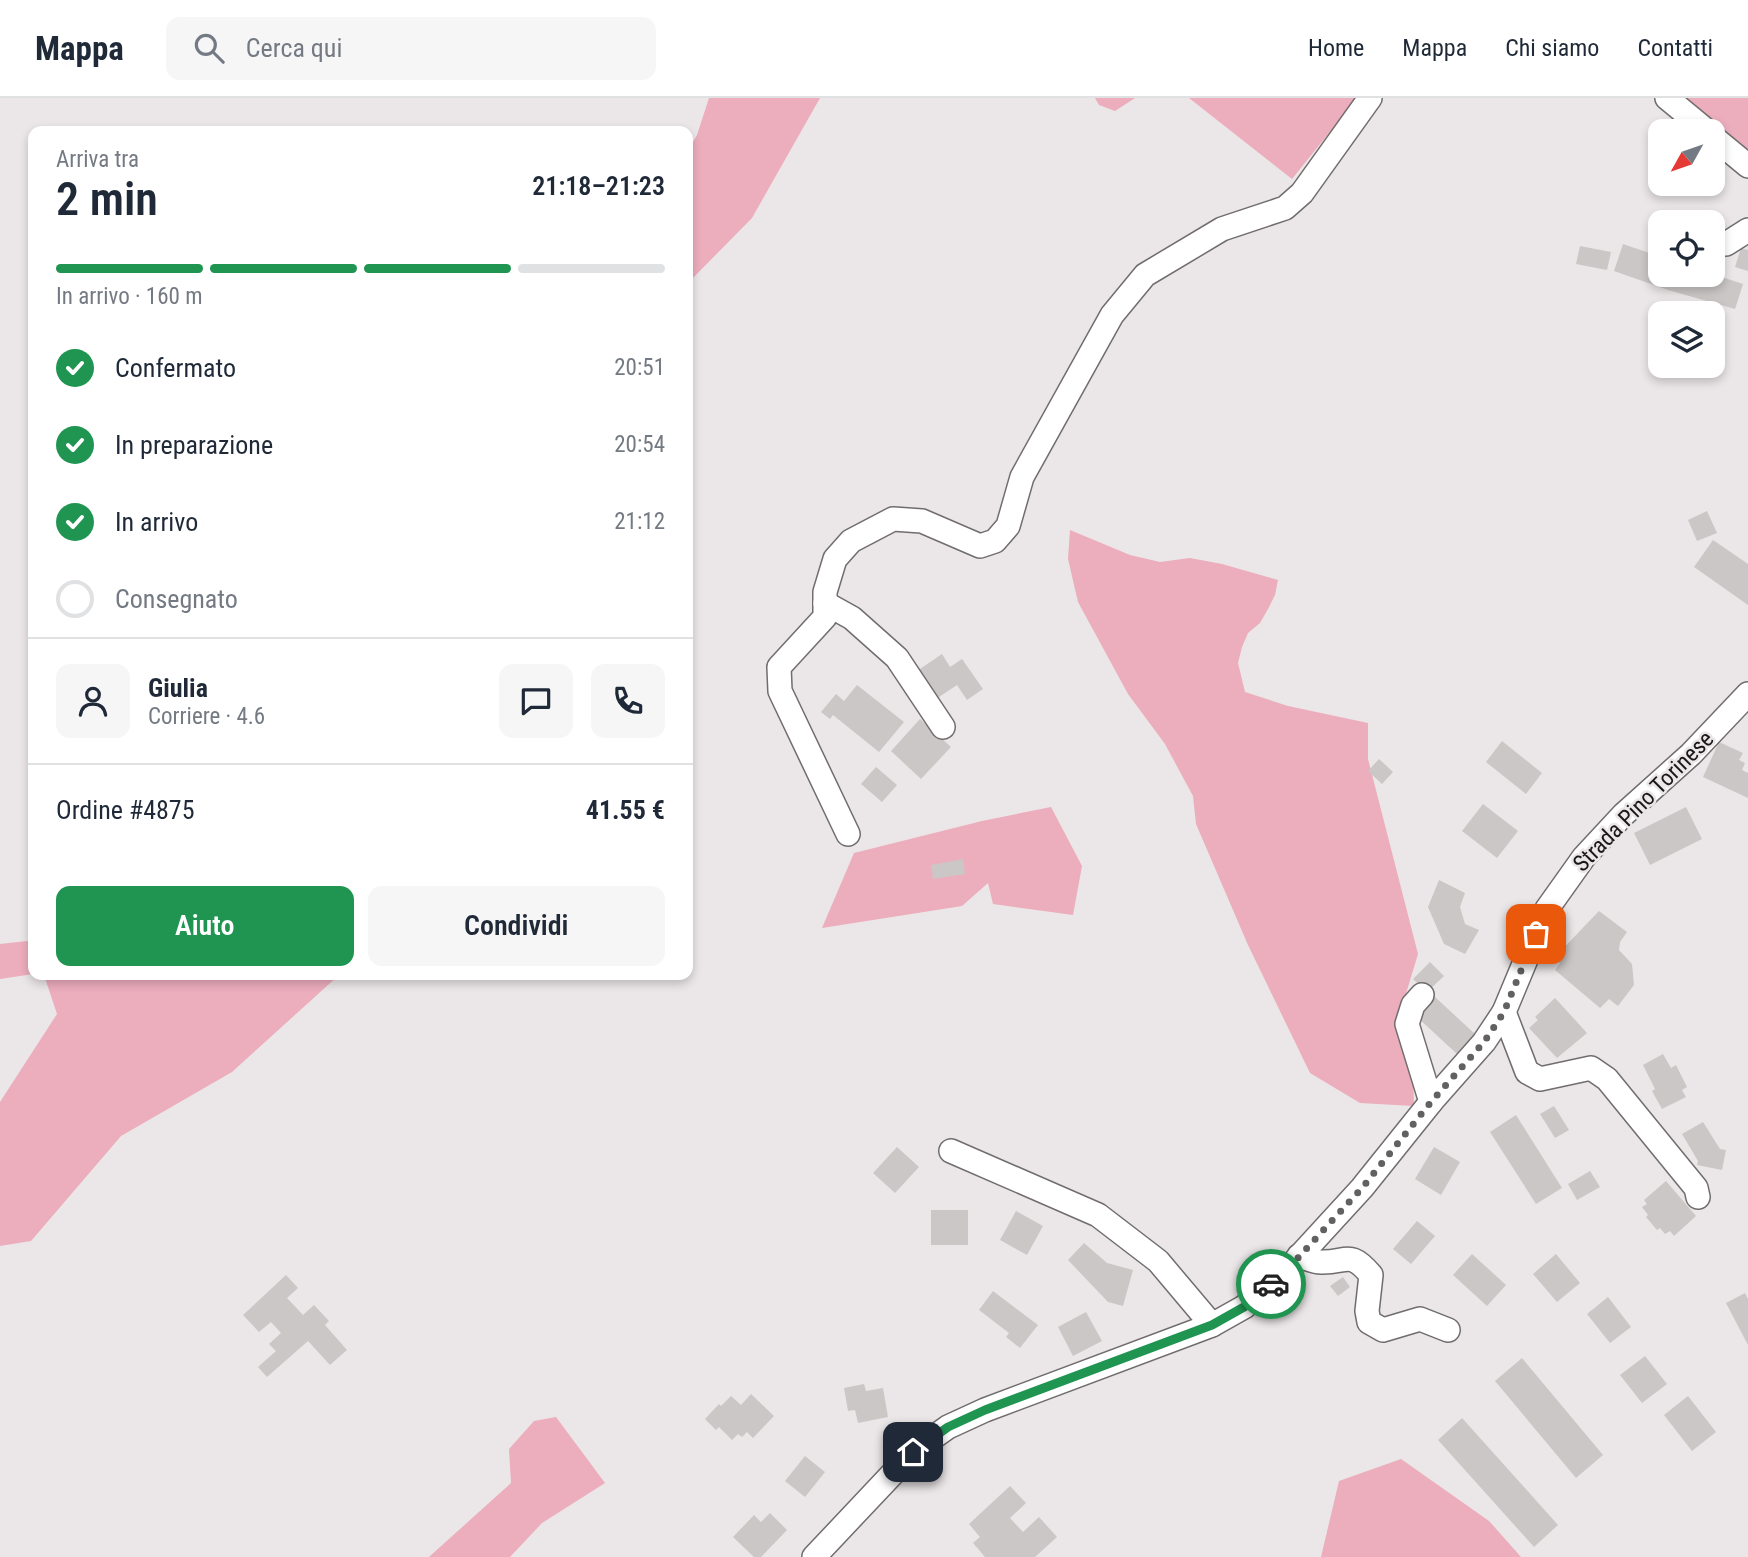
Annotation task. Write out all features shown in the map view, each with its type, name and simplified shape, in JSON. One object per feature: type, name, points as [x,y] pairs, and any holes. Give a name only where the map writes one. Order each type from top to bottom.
[{"type":"street","points":[[848,834],[780,691],[779,667],[825,617],[825,592],[835,559],[851,541],[893,519],[922,521],[980,546],[995,541],[1008,527],[1022,477],[1112,315],[1145,275],[1223,229],[1285,208],[1302,192],[1370,98]]},
{"type":"street","points":[[1667,98],[1692,119]]},
{"type":"street","points":[[1726,147],[1748,166]]},
{"type":"street","points":[[1726,243],[1748,230]]},
{"type":"street","points":[[825,603],[852,618],[897,658],[943,727]]},
{"type":"street","name":"Strada Pino Torinese","points":[[814,1557],[913,1452],[948,1427],[985,1410],[1212,1325],[1244,1307],[1285,1272],[1362,1188],[1431,1102],[1484,1042],[1504,1012],[1547,909],[1584,857],[1623,815],[1690,754],[1748,694]]},
{"type":"street","points":[[1422,995],[1413,1006],[1408,1024],[1431,1102]]},
{"type":"street","points":[[1504,1012],[1527,1072],[1540,1079],[1591,1068],[1607,1079],[1696,1188],[1698,1197]]},
{"type":"street","points":[[951,1151],[1098,1215],[1158,1261],[1212,1325]]},
{"type":"street","points":[[1299,1256],[1320,1263],[1344,1258],[1360,1263],[1371,1275],[1367,1311],[1370,1322],[1383,1330],[1420,1319],[1448,1330]]},
{"type":"shaded area","points":[[709,98],[820,98],[752,218],[693,278],[693,142]]},
{"type":"shaded area","points":[[1095,98],[1135,98],[1115,111],[1099,105]]},
{"type":"shaded area","points":[[1189,98],[1357,98],[1292,179]]},
{"type":"shaded area","points":[[1670,98],[1748,98],[1748,162],[1726,144],[1726,119],[1696,119]]},
{"type":"shaded area","points":[[1070,530],[1130,555],[1160,562],[1190,558],[1278,580],[1268,609],[1260,623],[1248,633],[1242,647],[1238,663],[1245,692],[1288,706],[1368,723],[1368,759],[1418,954],[1398,1020],[1413,1071],[1414,1106],[1360,1103],[1310,1073],[1248,945],[1196,824],[1193,796],[1165,744],[1128,694],[1078,602],[1068,559]]},
{"type":"shaded area","points":[[1051,807],[1082,866],[1073,915],[993,904],[988,883],[962,906],[822,928],[854,853]]},
{"type":"shaded area","points":[[28,941],[28,975],[0,979],[0,944]]},
{"type":"shaded area","points":[[46,980],[333,980],[232,1072],[121,1136],[31,1241],[0,1246],[0,1102],[57,1014]]},
{"type":"shaded area","points":[[556,1417],[605,1483],[542,1523],[510,1557],[429,1557],[511,1483],[509,1449],[534,1421]]},
{"type":"shaded area","points":[[1401,1459],[1489,1521],[1521,1557],[1321,1557],[1339,1481]]},
{"type":"building","points":[[1623,244],[1648,253],[1648,283],[1614,271]]},
{"type":"building","points":[[1580,246],[1611,252],[1607,270],[1576,264]]},
{"type":"building","points":[[1741,248],[1748,250],[1748,271],[1735,267]]},
{"type":"building","points":[[1725,278],[1743,284],[1735,309],[1725,306],[1725,301],[1707,301],[1659,287],[1725,287]]},
{"type":"building","points":[[1707,511],[1717,533],[1697,541],[1688,520]]},
{"type":"building","points":[[1713,540],[1748,564],[1748,605],[1694,567]]},
{"type":"building","points":[[942,654],[950,667],[962,659],[983,689],[967,700],[957,685],[933,701],[914,673]]},
{"type":"building","points":[[857,685],[904,722],[879,752],[833,715],[830,719],[821,712],[836,694],[844,701]]},
{"type":"building","points":[[920,719],[951,747],[921,779],[891,751]]},
{"type":"building","points":[[1502,741],[1542,773],[1526,794],[1486,762]]},
{"type":"building","points":[[1719,742],[1743,753],[1739,760],[1745,763],[1742,770],[1748,773],[1748,798],[1703,777]]},
{"type":"building","points":[[1379,759],[1393,772],[1382,784],[1368,771]]},
{"type":"building","points":[[876,767],[897,785],[882,802],[861,784]]},
{"type":"building","points":[[1483,804],[1518,831],[1497,858],[1462,831]]},
{"type":"building","points":[[1686,807],[1702,839],[1650,865],[1634,833]]},
{"type":"building","points":[[963,859],[965,874],[933,879],[931,865]]},
{"type":"building","points":[[1439,880],[1465,893],[1460,907],[1465,924],[1479,930],[1465,954],[1444,944],[1428,907]]},
{"type":"building","points":[[1599,911],[1627,932],[1620,942],[1619,950],[1632,964],[1634,985],[1618,1006],[1609,999],[1600,1008],[1555,970],[1560,963],[1555,957]]},
{"type":"building","points":[[1430,962],[1444,976],[1427,992],[1413,979]]},
{"type":"building","points":[[1435,997],[1475,1034],[1457,1054],[1417,1017]]},
{"type":"building","points":[[1555,998],[1587,1033],[1557,1058],[1529,1028],[1538,1020],[1535,1017]]},
{"type":"building","points":[[1663,1054],[1671,1068],[1676,1065],[1687,1087],[1682,1090],[1686,1097],[1662,1109],[1643,1065]]},
{"type":"building","points":[[1554,1106],[1569,1130],[1555,1138],[1540,1114]]},
{"type":"building","points":[[1516,1115],[1562,1188],[1536,1204],[1490,1132]]},
{"type":"building","points":[[1703,1122],[1720,1149],[1726,1150],[1722,1170],[1697,1165],[1698,1161],[1682,1134]]},
{"type":"building","points":[[897,1147],[919,1167],[895,1193],[873,1173]]},
{"type":"building","points":[[1434,1147],[1460,1162],[1441,1195],[1415,1179]]},
{"type":"building","points":[[1590,1171],[1600,1187],[1577,1200],[1568,1184]]},
{"type":"building","points":[[1666,1181],[1696,1216],[1674,1236],[1670,1231],[1665,1234],[1660,1228],[1657,1230],[1646,1217],[1648,1215],[1642,1207],[1647,1204],[1644,1200]]},
{"type":"building","points":[[931,1210],[968,1210],[968,1245],[931,1245]]},
{"type":"building","points":[[1016,1211],[1043,1226],[1027,1255],[1000,1240]]},
{"type":"building","points":[[1417,1221],[1435,1236],[1411,1264],[1393,1249]]},
{"type":"building","points":[[1084,1243],[1107,1263],[1133,1270],[1123,1306],[1108,1302],[1068,1260]]},
{"type":"building","points":[[1472,1254],[1506,1285],[1487,1306],[1453,1275]]},
{"type":"building","points":[[1556,1254],[1580,1283],[1557,1302],[1533,1274]]},
{"type":"building","points":[[286,1275],[298,1288],[287,1298],[303,1315],[314,1305],[329,1321],[325,1325],[347,1350],[330,1365],[308,1341],[267,1377],[258,1367],[276,1351],[269,1344],[281,1333],[271,1322],[259,1332],[243,1315]]},
{"type":"building","points":[[1343,1277],[1350,1287],[1338,1296],[1330,1286]]},
{"type":"building","points":[[993,1291],[1038,1325],[1020,1348],[1006,1337],[1009,1333],[979,1310]]},
{"type":"building","points":[[1745,1293],[1748,1299],[1748,1345],[1726,1303]]},
{"type":"building","points":[[1608,1297],[1631,1327],[1610,1343],[1587,1314]]},
{"type":"building","points":[[1086,1312],[1102,1341],[1073,1356],[1058,1327]]},
{"type":"building","points":[[1645,1356],[1667,1384],[1642,1403],[1620,1375]]},
{"type":"building","points":[[1522,1358],[1603,1455],[1576,1478],[1495,1381]]},
{"type":"building","points":[[864,1384],[866,1391],[883,1388],[888,1417],[858,1423],[855,1410],[848,1411],[844,1388]]},
{"type":"building","points":[[751,1394],[774,1416],[753,1438],[747,1432],[742,1437],[738,1434],[732,1440],[719,1427],[716,1430],[705,1419],[731,1396],[741,1405]]},
{"type":"building","points":[[1688,1396],[1716,1432],[1692,1451],[1664,1415]]},
{"type":"building","points":[[1462,1418],[1558,1525],[1534,1547],[1438,1440]]},
{"type":"building","points":[[805,1456],[825,1472],[805,1497],[785,1481]]},
{"type":"building","points":[[1010,1486],[1026,1503],[1010,1518],[1023,1532],[1039,1517],[1057,1537],[1035,1557],[985,1557],[973,1543],[980,1537],[969,1524]]},
{"type":"building","points":[[770,1513],[787,1530],[761,1557],[754,1557],[733,1537],[754,1515],[761,1522]]},
{"type":"way so far","points":[[1271,1284],[1362,1188],[1431,1102],[1484,1042],[1504,1012],[1536,934]]},
{"type":"route","points":[[913,1452],[948,1427],[985,1410],[1212,1325],[1244,1307],[1271,1284]]}]
